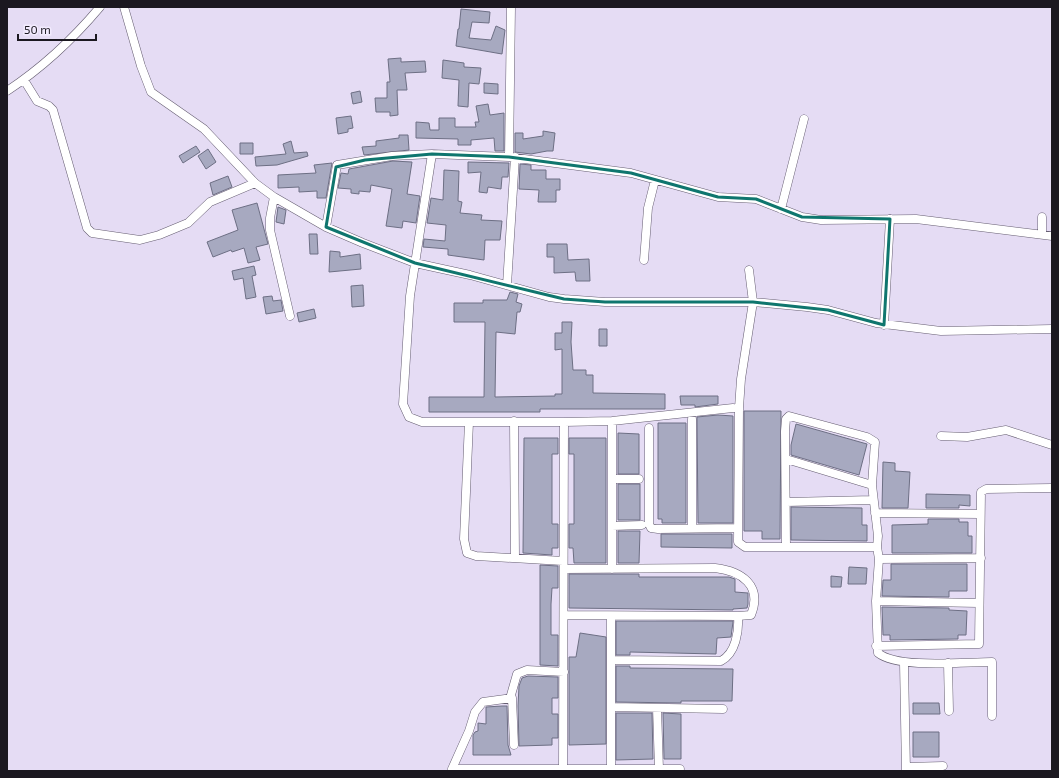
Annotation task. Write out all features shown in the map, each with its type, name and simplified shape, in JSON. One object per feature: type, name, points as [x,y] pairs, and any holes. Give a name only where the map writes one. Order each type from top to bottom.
[{"type":"street","points":[[7,91],[24,80],[82,29],[100,7]]},
{"type":"street","points":[[124,7],[141,66],[151,92],[204,129],[255,183],[274,197],[326,227],[416,263],[507,285],[549,297],[605,302],[754,302],[828,310],[884,325],[941,331],[1052,329]]},
{"type":"street","points":[[507,285],[512,157],[511,7]]},
{"type":"street","points":[[24,80],[38,101],[49,106],[53,110],[87,228],[92,233],[140,240],[159,235],[188,223],[210,202],[255,183]]},
{"type":"street","points":[[781,209],[804,120]]},
{"type":"street","points":[[432,154],[410,296],[403,396],[405,411],[413,420],[422,422],[612,421],[733,408]]},
{"type":"street","points":[[326,227],[337,165],[392,156],[432,154],[512,157],[631,173],[718,197],[756,199],[802,217],[821,220],[916,219],[1052,236]]},
{"type":"street","points":[[644,260],[648,208],[655,180]]},
{"type":"street","points":[[274,197],[270,218],[270,230],[290,316]]},
{"type":"street","points":[[1042,217],[1042,234]]},
{"type":"street","points":[[884,325],[890,219]]},
{"type":"street","points":[[749,270],[754,302],[741,379],[737,528],[738,542],[745,547],[877,547]]},
{"type":"street","points":[[786,546],[786,419],[789,416],[867,437],[875,442],[872,484],[879,559],[876,601],[876,646],[878,653],[882,657],[904,663],[992,662],[992,716]]},
{"type":"street","points":[[692,419],[692,527]]},
{"type":"street","points":[[612,421],[612,569]]},
{"type":"street","points":[[469,422],[465,487],[465,549],[468,554],[472,556],[515,558],[563,565],[612,569],[715,568],[736,572],[751,586],[755,597],[751,615],[564,615]]},
{"type":"street","points":[[514,422],[515,558]]},
{"type":"street","points":[[563,770],[564,422]]},
{"type":"street","points":[[649,428],[649,524],[651,528],[737,528]]},
{"type":"street","points":[[941,436],[973,437],[1006,430],[1052,445]]},
{"type":"street","points":[[786,459],[872,484]]},
{"type":"street","points":[[612,479],[639,479]]},
{"type":"street","points":[[876,646],[979,644],[978,602],[981,558],[981,492],[986,489],[1052,488]]},
{"type":"street","points":[[786,502],[873,500]]},
{"type":"street","points":[[875,513],[980,514]]},
{"type":"street","points":[[612,526],[642,525]]},
{"type":"street","points":[[879,559],[981,558]]},
{"type":"street","points":[[876,601],[978,602]]},
{"type":"street","points":[[611,616],[611,769]]},
{"type":"street","points":[[612,660],[721,661],[730,653],[736,638],[739,627],[738,616]]},
{"type":"street","points":[[904,663],[906,769],[943,766]]},
{"type":"street","points":[[948,663],[949,711]]},
{"type":"street","points":[[514,745],[511,695],[517,674],[527,670],[564,672]]},
{"type":"street","points":[[512,698],[482,702],[475,712],[469,731],[452,770],[680,769]]},
{"type":"street","points":[[612,707],[723,709]]},
{"type":"street","points":[[657,708],[659,769]]},
{"type":"highlighted area","points":[[432,154],[509,157],[631,173],[718,197],[756,199],[802,217],[890,219],[884,325],[828,310],[753,302],[605,302],[564,299],[415,263],[326,227],[336,167],[365,160]]},
{"type":"building","points":[[461,9],[490,12],[489,23],[472,22],[469,38],[491,40],[496,26],[505,30],[502,54],[456,46]]},
{"type":"building","points":[[401,58],[401,62],[425,61],[426,72],[405,73],[407,90],[397,90],[398,115],[390,116],[390,112],[376,112],[375,98],[387,98],[387,82],[390,82],[388,59]]},
{"type":"building","points":[[443,60],[464,63],[464,67],[481,68],[479,84],[469,83],[468,107],[458,106],[459,80],[442,78]]},
{"type":"building","points":[[484,83],[498,84],[498,94],[484,93]]},
{"type":"building","points":[[360,91],[362,102],[353,104],[351,93]]},
{"type":"building","points":[[488,104],[490,115],[504,113],[504,151],[495,151],[494,138],[471,140],[471,145],[458,145],[458,139],[416,138],[416,122],[429,123],[430,130],[439,130],[439,118],[455,118],[455,127],[476,127],[475,122],[479,122],[476,106]]},
{"type":"building","points":[[351,116],[353,128],[348,129],[348,132],[338,134],[336,118]]},
{"type":"building","points":[[543,131],[555,133],[553,151],[531,154],[515,152],[515,133],[523,133],[523,139],[543,136]]},
{"type":"building","points":[[399,135],[408,135],[409,150],[364,155],[362,147],[376,146],[376,141],[399,138]]},
{"type":"building","points":[[291,141],[294,153],[307,152],[308,156],[277,165],[256,166],[255,157],[286,154],[283,144]]},
{"type":"building","points":[[240,143],[253,143],[253,154],[240,154]]},
{"type":"building","points":[[196,146],[200,152],[183,163],[179,156]]},
{"type":"building","points":[[208,149],[216,162],[206,169],[198,156]]},
{"type":"building","points":[[393,161],[412,162],[407,194],[420,196],[416,223],[403,221],[402,228],[386,226],[392,189],[371,185],[370,192],[359,191],[359,194],[351,193],[351,189],[338,188],[341,173],[348,174],[349,169]]},
{"type":"building","points":[[468,162],[509,163],[508,177],[502,177],[501,189],[488,187],[487,193],[479,192],[481,172],[468,173]]},
{"type":"building","points":[[332,163],[326,198],[317,198],[317,191],[299,192],[299,187],[278,188],[278,175],[316,173],[314,165]]},
{"type":"building","points":[[520,164],[531,165],[531,170],[546,170],[546,179],[560,179],[560,190],[556,190],[556,202],[538,202],[539,190],[519,189]]},
{"type":"building","points":[[444,170],[459,171],[458,201],[462,202],[460,213],[482,215],[481,220],[502,221],[500,240],[485,240],[484,260],[448,255],[448,249],[423,247],[424,239],[445,241],[446,225],[427,223],[431,198],[443,200]]},
{"type":"building","points":[[228,176],[232,187],[213,195],[210,183]]},
{"type":"building","points":[[257,203],[268,244],[256,247],[260,260],[248,263],[244,248],[232,252],[231,250],[213,257],[207,242],[238,230],[232,210]]},
{"type":"building","points":[[278,207],[286,210],[284,224],[276,222]]},
{"type":"building","points":[[309,234],[317,234],[318,254],[310,254]]},
{"type":"building","points":[[547,244],[567,244],[568,260],[589,259],[590,281],[576,281],[575,272],[554,273],[554,257],[547,257]]},
{"type":"building","points":[[330,251],[340,252],[340,257],[360,254],[361,269],[329,272]]},
{"type":"building","points":[[254,266],[256,275],[252,276],[256,297],[246,299],[243,278],[234,280],[232,271]]},
{"type":"building","points":[[363,285],[364,306],[352,307],[351,286]]},
{"type":"building","points":[[510,292],[518,294],[516,302],[522,304],[520,312],[517,312],[515,334],[496,332],[495,397],[555,396],[555,394],[562,394],[562,349],[555,350],[555,333],[562,333],[562,322],[572,322],[571,342],[573,370],[586,370],[586,375],[593,375],[593,393],[665,394],[665,409],[540,409],[540,412],[429,412],[429,397],[484,397],[485,322],[454,322],[454,303],[483,303],[483,300],[507,300]]},
{"type":"building","points":[[272,296],[273,301],[281,300],[283,311],[266,314],[263,297]]},
{"type":"building","points":[[314,309],[316,318],[299,322],[297,313]]},
{"type":"building","points":[[599,329],[607,329],[607,346],[599,346]]},
{"type":"building","points":[[680,396],[718,396],[718,404],[695,407],[695,405],[681,405]]},
{"type":"building","points":[[744,411],[781,411],[780,539],[762,539],[762,531],[744,531]]},
{"type":"building","points":[[718,415],[733,416],[733,523],[698,523],[697,417]]},
{"type":"building","points":[[658,423],[686,423],[686,523],[662,523],[662,519],[658,519]]},
{"type":"building","points":[[796,424],[867,444],[859,475],[791,455],[791,445]]},
{"type":"building","points":[[618,433],[639,434],[639,474],[618,474]]},
{"type":"building","points":[[524,438],[558,438],[558,454],[552,454],[552,524],[558,524],[558,548],[552,548],[552,555],[523,553]]},
{"type":"building","points":[[569,438],[606,438],[606,563],[574,563],[573,548],[569,548],[569,524],[574,524],[574,454],[569,454]]},
{"type":"building","points":[[883,462],[895,463],[895,471],[910,472],[908,508],[882,508]]},
{"type":"building","points":[[618,484],[640,484],[640,520],[618,520]]},
{"type":"building","points":[[926,494],[970,495],[970,506],[959,505],[959,508],[926,508]]},
{"type":"building","points":[[791,507],[862,508],[862,525],[867,525],[867,541],[791,540]]},
{"type":"building","points":[[928,519],[959,519],[959,522],[968,522],[968,536],[972,536],[972,553],[892,553],[892,525],[928,524]]},
{"type":"building","points":[[618,531],[640,531],[639,563],[618,563]]},
{"type":"building","points":[[661,534],[732,534],[732,548],[661,547]]},
{"type":"building","points":[[891,564],[967,564],[967,591],[949,591],[949,597],[882,596],[883,580],[891,580]]},
{"type":"building","points":[[540,565],[558,566],[558,588],[552,588],[551,635],[558,635],[558,666],[540,665]]},
{"type":"building","points":[[849,567],[867,568],[866,584],[848,584]]},
{"type":"building","points":[[569,574],[639,574],[639,577],[729,577],[735,579],[735,592],[748,593],[748,604],[747,608],[733,610],[569,608]]},
{"type":"building","points":[[831,576],[842,577],[841,587],[831,587]]},
{"type":"building","points":[[882,607],[949,608],[949,610],[967,611],[966,635],[958,635],[958,639],[890,640],[890,635],[883,635]]},
{"type":"building","points":[[616,621],[733,622],[731,637],[717,638],[716,654],[630,652],[630,655],[616,655]]},
{"type":"building","points":[[580,633],[606,637],[606,744],[569,745],[569,657],[576,657]]},
{"type":"building","points":[[616,666],[630,666],[630,668],[733,669],[732,701],[681,701],[681,703],[616,702]]},
{"type":"building","points":[[528,676],[558,677],[558,698],[552,698],[552,714],[558,714],[558,738],[552,738],[552,745],[519,746],[519,686],[522,678]]},
{"type":"building","points":[[913,703],[939,703],[940,714],[913,714]]},
{"type":"building","points":[[507,706],[508,745],[511,755],[473,755],[473,735],[478,731],[478,723],[486,724],[486,707]]},
{"type":"building","points":[[616,713],[652,713],[653,759],[616,760]]},
{"type":"building","points":[[663,713],[681,714],[681,759],[664,759]]},
{"type":"building","points":[[913,732],[939,732],[939,757],[913,757]]}]
